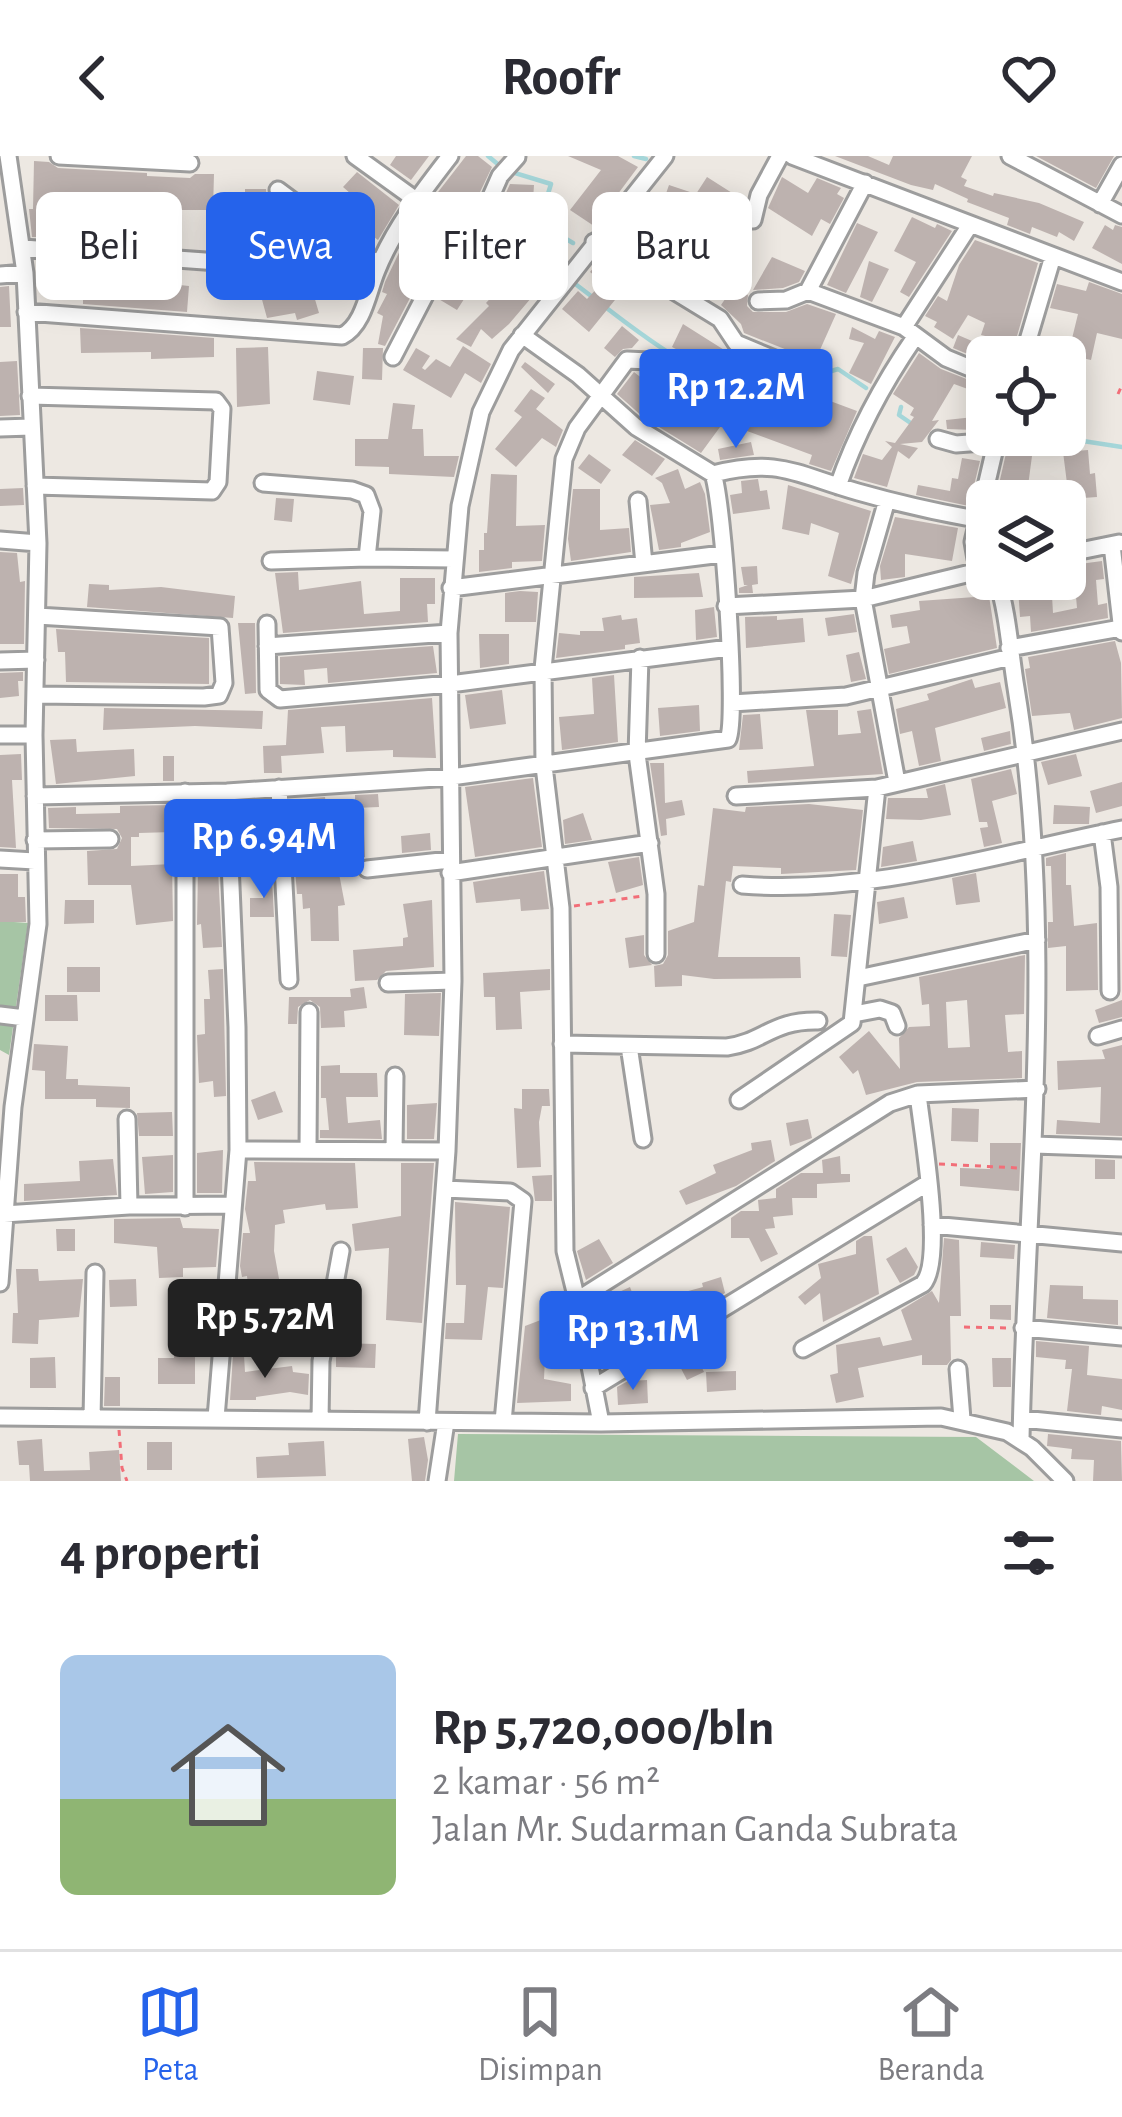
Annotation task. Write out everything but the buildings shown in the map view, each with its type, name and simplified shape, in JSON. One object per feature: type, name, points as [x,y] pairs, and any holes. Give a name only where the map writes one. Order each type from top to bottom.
[{"type":"street","points":[[59,156],[190,163]]},
{"type":"street","points":[[355,156],[405,192]]},
{"type":"street","points":[[422,192],[450,156]]},
{"type":"street","points":[[635,192],[665,156]]},
{"type":"street","points":[[753,220],[759,195],[780,156]]},
{"type":"street","points":[[792,156],[1122,282]]},
{"type":"street","points":[[1010,156],[1038,162],[1122,215]]},
{"type":"street","points":[[490,192],[517,157]]},
{"type":"street","points":[[0,1283],[36,947],[38,543],[25,273],[6,162]]},
{"type":"street","points":[[1100,204],[1122,165]]},
{"type":"street","points":[[758,301],[786,300],[808,291],[865,183]]},
{"type":"street","points":[[278,190],[379,265]]},
{"type":"street","points":[[838,487],[856,434],[970,225]]},
{"type":"street","points":[[26,312],[342,336],[354,329],[379,265],[399,230]]},
{"type":"street","points":[[568,275],[592,244]]},
{"type":"street","points":[[22,248],[206,261]]},
{"type":"street","points":[[1029,336],[1052,256]]},
{"type":"street","points":[[0,275],[25,273]]},
{"type":"street","points":[[808,291],[909,332],[966,366]]},
{"type":"street","points":[[393,357],[426,300]]},
{"type":"street","points":[[427,1422],[446,1189],[453,980],[449,633],[454,560],[460,506],[491,383],[549,300]]},
{"type":"street","points":[[689,300],[720,319],[736,343],[789,365]]},
{"type":"street","points":[[522,335],[636,427],[713,474],[788,467],[838,487],[966,517]]},
{"type":"street","points":[[601,1423],[565,1251],[561,908],[544,766],[543,669],[550,575],[564,459],[577,428],[600,394],[632,359],[649,361],[686,386]]},
{"type":"street","points":[[30,396],[196,399],[216,401],[222,410],[218,482],[212,491],[35,486]]},
{"type":"street","points":[[0,428],[31,427]]},
{"type":"street","points":[[938,440],[966,444]]},
{"type":"street","points":[[35,796],[227,792],[451,777],[726,741],[732,734],[732,703],[721,500],[713,474]]},
{"type":"street","points":[[263,483],[366,495],[372,511],[368,558]]},
{"type":"street","points":[[887,500],[863,599],[897,782]]},
{"type":"street","points":[[638,501],[644,564]]},
{"type":"street","points":[[0,540],[38,543]]},
{"type":"street","points":[[732,703],[811,700],[880,690],[1010,652],[1122,630],[1117,544],[1086,550]]},
{"type":"street","points":[[451,588],[722,554]]},
{"type":"street","points":[[271,561],[454,560]]},
{"type":"street","points":[[726,606],[863,599],[966,573]]},
{"type":"street","points":[[1001,600],[1027,751],[1037,940],[1037,1088],[1021,1439]]},
{"type":"street","points":[[35,695],[204,697],[219,695],[224,683],[220,627],[37,616]]},
{"type":"street","points":[[267,624],[268,690],[280,699],[450,684],[729,648]]},
{"type":"street","points":[[267,646],[449,633]]},
{"type":"street","points":[[640,658],[638,754],[656,894],[656,955]]},
{"type":"street","points":[[0,661],[36,660]]},
{"type":"street","points":[[736,796],[877,788],[1122,731]]},
{"type":"street","points":[[0,735],[34,735]]},
{"type":"street","points":[[279,788],[289,980]]},
{"type":"street","points":[[739,1100],[848,1027],[854,1014],[877,788]]},
{"type":"street","points":[[185,792],[185,1207]]},
{"type":"street","points":[[216,1418],[238,1150],[227,792]]},
{"type":"street","points":[[742,885],[794,889],[867,883],[1122,829]]},
{"type":"street","points":[[1102,833],[1109,887],[1110,992]]},
{"type":"street","points":[[35,840],[110,838]]},
{"type":"street","points":[[367,869],[556,858],[650,843]]},
{"type":"street","points":[[0,860],[35,861]]},
{"type":"street","points":[[858,978],[1037,940]]},
{"type":"street","points":[[388,983],[453,980]]},
{"type":"street","points":[[854,1014],[889,1010],[897,1026]]},
{"type":"street","points":[[308,1149],[310,1012]]},
{"type":"street","points":[[0,1015],[25,1018]]},
{"type":"street","points":[[562,1044],[741,1046],[785,1022],[818,1021]]},
{"type":"street","points":[[1098,1036],[1122,1029]]},
{"type":"street","points":[[629,1046],[643,1139]]},
{"type":"street","points":[[394,1151],[395,1076]]},
{"type":"street","points":[[577,1300],[873,1111],[918,1094],[1037,1088]]},
{"type":"street","points":[[803,1349],[927,1280],[933,1265],[932,1225],[918,1094]]},
{"type":"street","points":[[127,1119],[129,1206]]},
{"type":"street","points":[[1034,1145],[1122,1148]]},
{"type":"street","points":[[238,1150],[447,1150]]},
{"type":"street","points":[[593,1388],[928,1183]]},
{"type":"street","points":[[446,1189],[510,1192],[523,1201],[503,1422]]},
{"type":"street","points":[[4,1214],[233,1205]]},
{"type":"street","points":[[932,1225],[1122,1243]]},
{"type":"street","points":[[320,1420],[321,1361],[341,1251]]},
{"type":"street","points":[[92,1418],[95,1273]]},
{"type":"street","points":[[1023,1328],[1122,1337]]},
{"type":"street","points":[[958,1369],[962,1419]]},
{"type":"street","points":[[0,1418],[601,1423],[861,1416],[962,1419],[1021,1439],[1065,1481]]},
{"type":"street","points":[[1022,1420],[1122,1429]]},
{"type":"street","points":[[437,1481],[446,1422]]},
{"type":"path","points":[[1118,394],[1122,386]]},
{"type":"path","points":[[561,908],[656,894]]},
{"type":"path","points":[[926,1163],[1033,1168]]},
{"type":"path","points":[[964,1327],[1023,1328]]},
{"type":"path","points":[[118,1419],[127,1481]]},
{"type":"green space","points":[[0,921],[28,923],[9,1055],[0,1050]]},
{"type":"green space","points":[[458,1434],[976,1437],[1034,1481],[454,1481]]},
{"type":"waterway","points":[[488,156],[500,166]]},
{"type":"waterway","points":[[634,156],[646,159]]},
{"type":"waterway","points":[[508,171],[551,184],[539,223],[573,243]]},
{"type":"waterway","points":[[576,280],[592,297]]},
{"type":"waterway","points":[[604,306],[692,368],[790,415]]},
{"type":"waterway","points":[[818,398],[825,373],[838,369],[866,388]]},
{"type":"waterway","points":[[901,407],[899,415],[915,426]]},
{"type":"waterway","points":[[1086,441],[1122,447]]}]
